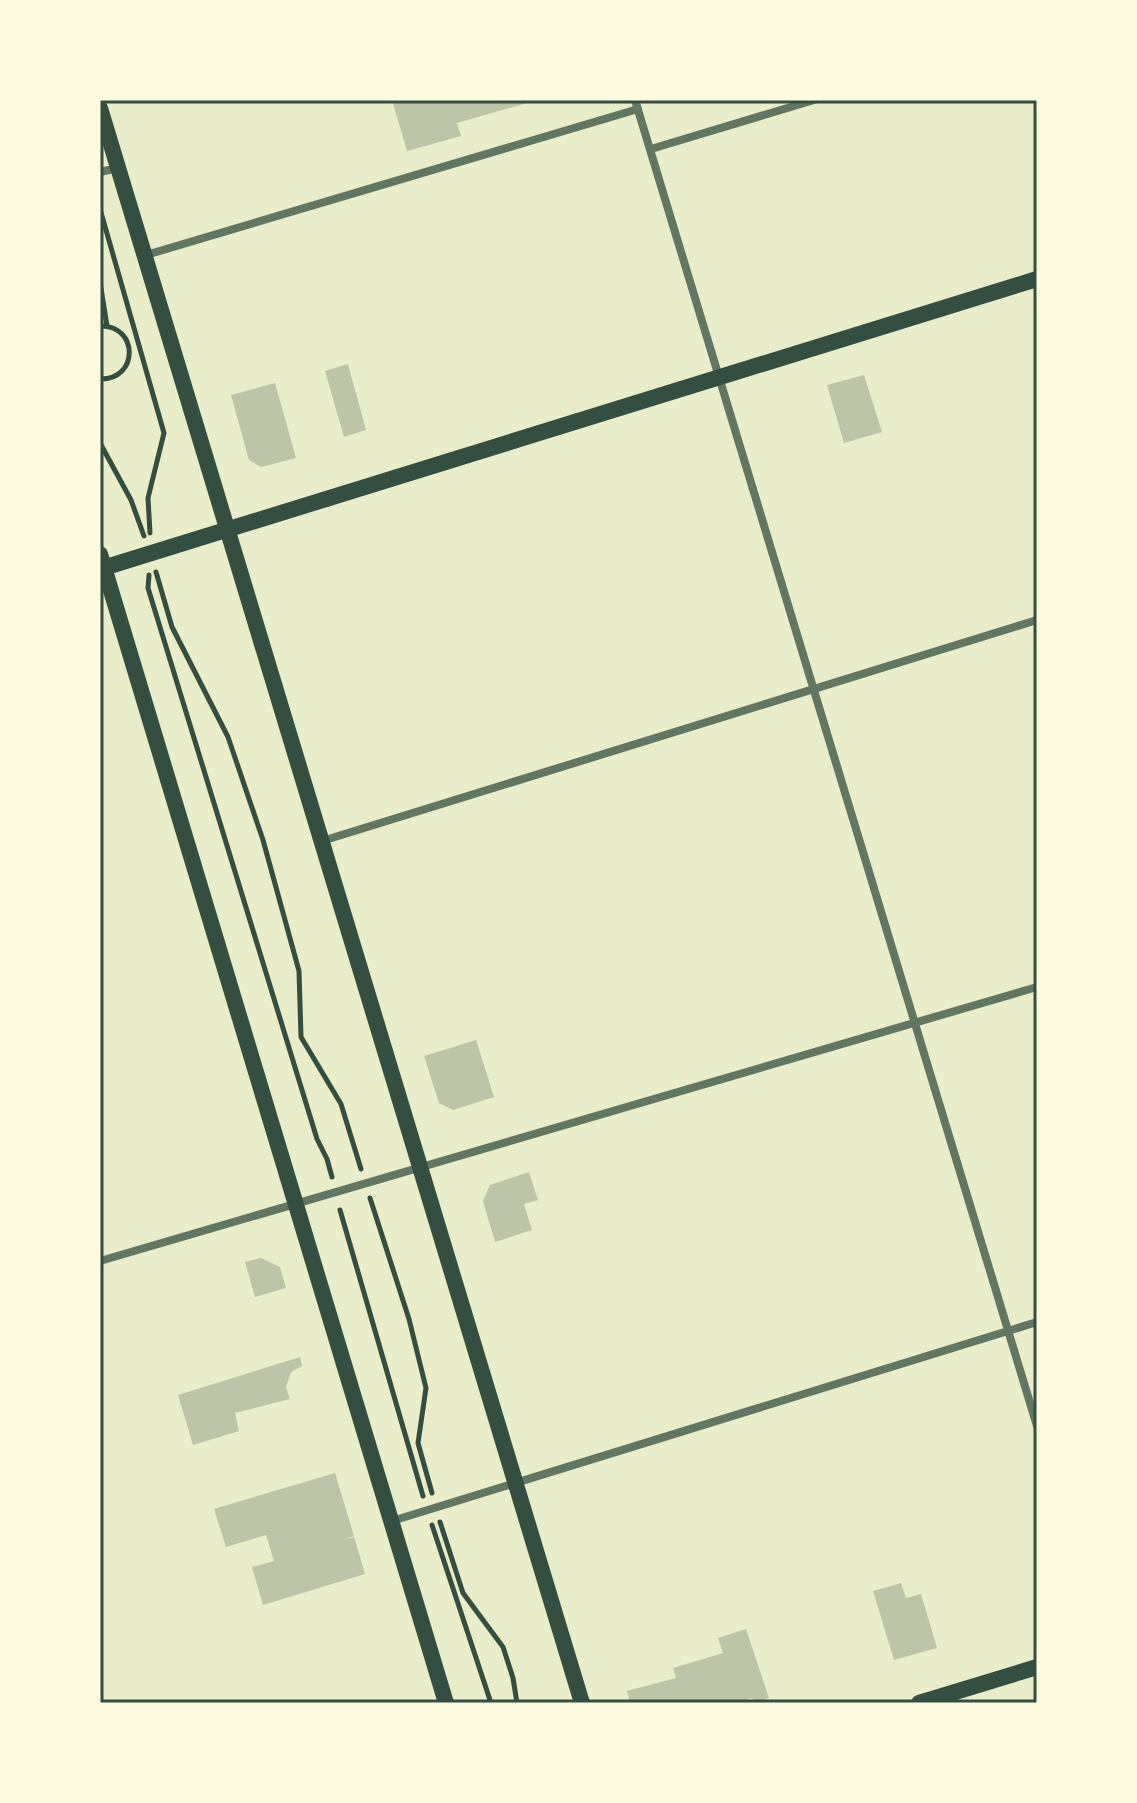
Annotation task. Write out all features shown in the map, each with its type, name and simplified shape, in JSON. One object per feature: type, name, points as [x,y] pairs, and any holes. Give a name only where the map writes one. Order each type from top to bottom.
[{"type":"main road","points":[[100,108],[582,1703]]},
{"type":"main road","points":[[446,1703],[101,564],[151,553],[1037,279]]},
{"type":"main road","points":[[919,1703],[1037,1667]]},
{"type":"street","points":[[651,149],[814,100]]},
{"type":"street","points":[[146,255],[637,105],[1037,1426]]},
{"type":"street","points":[[100,172],[118,167]]},
{"type":"street","points":[[322,841],[1037,620]]},
{"type":"street","points":[[100,1261],[1037,987]]},
{"type":"street","points":[[392,1521],[1037,1322]]},
{"type":"path","points":[[100,209],[164,433],[148,498],[151,553],[148,588],[317,1139],[327,1159],[491,1703]]},
{"type":"path","points":[[100,282],[103,326],[122,333],[127,340],[130,357],[122,372],[115,377],[100,379]]},
{"type":"path","points":[[100,443],[131,500],[151,553],[172,627],[228,737],[263,840],[299,971],[301,1037],[341,1104],[409,1319],[426,1388],[418,1443],[431,1508],[463,1593],[503,1647],[517,1703]]},
{"type":"building","points":[[392,100],[534,101],[457,123],[461,136],[407,151]]},
{"type":"building","points":[[348,364],[366,430],[344,437],[325,371]]},
{"type":"building","points":[[864,375],[882,432],[844,443],[827,385]]},
{"type":"building","points":[[275,383],[296,458],[261,467],[249,460],[231,395]]},
{"type":"building","points":[[476,1040],[494,1097],[453,1110],[439,1103],[424,1056]]},
{"type":"building","points":[[529,1172],[538,1200],[524,1204],[532,1230],[495,1242],[483,1201],[490,1185]]},
{"type":"building","points":[[261,1258],[280,1267],[286,1288],[255,1297],[245,1262]]},
{"type":"building","points":[[300,1357],[302,1366],[291,1372],[286,1387],[290,1399],[235,1413],[239,1431],[193,1445],[178,1395]]},
{"type":"building","points":[[335,1473],[354,1536],[342,1540],[354,1537],[365,1574],[263,1605],[252,1567],[274,1561],[266,1535],[226,1547],[214,1509]]},
{"type":"building","points":[[901,1583],[906,1598],[921,1594],[937,1648],[894,1660],[873,1591]]},
{"type":"building","points":[[746,1629],[769,1698],[756,1702],[751,1698],[738,1703],[630,1703],[627,1691],[676,1678],[673,1668],[723,1653],[718,1638]]}]
